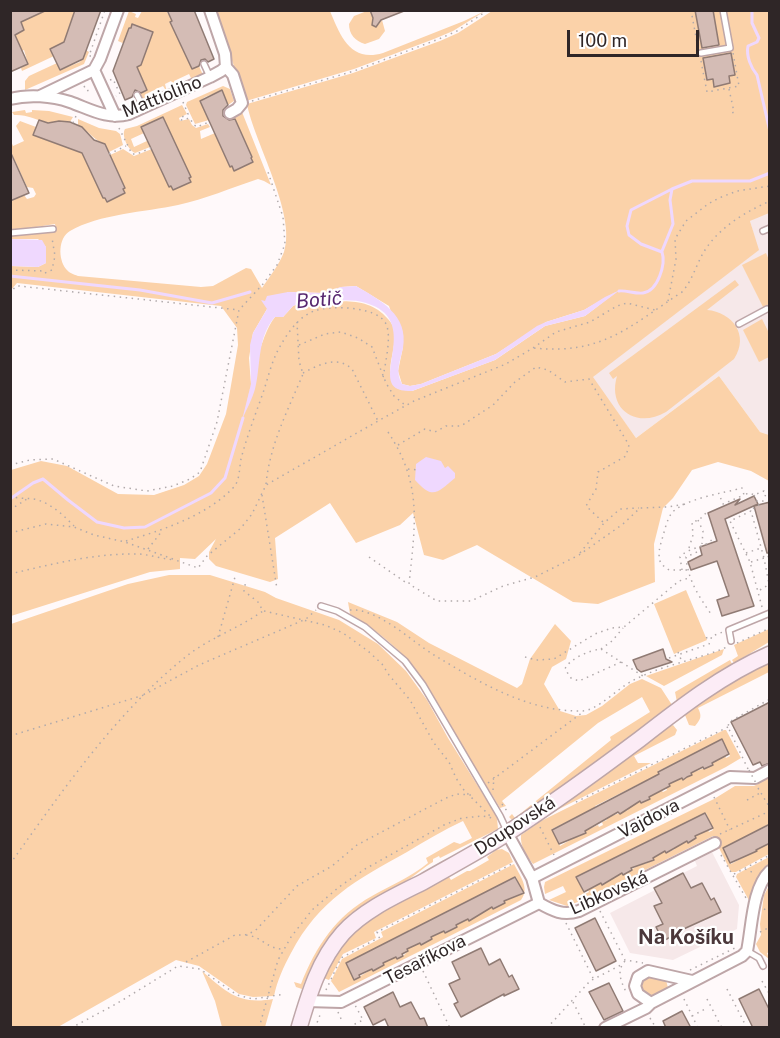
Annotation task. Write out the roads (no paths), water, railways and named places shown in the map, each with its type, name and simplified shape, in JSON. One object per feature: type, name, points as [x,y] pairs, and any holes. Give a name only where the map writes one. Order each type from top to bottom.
[{"type":"street","points":[[115,116],[94,70],[118,10]]},
{"type":"street","points":[[210,10],[225,54],[226,67],[232,75],[242,103],[237,110],[230,113]]},
{"type":"street","name":"Mattioliho","points":[[10,99],[38,97],[63,100],[100,114],[125,115],[210,77],[226,67]]},
{"type":"street","name":"Mattioliho","points":[[38,97],[94,70]]},
{"type":"street","name":"Doupovská","points":[[299,1028],[307,1001],[325,958],[350,926],[384,902],[455,864],[590,777],[707,689],[745,665],[770,654]]},
{"type":"street","name":"Vajdova","points":[[532,878],[730,777],[755,777],[770,770]]},
{"type":"street","points":[[506,830],[532,878],[539,903]]},
{"type":"street","name":"Libkovská","points":[[539,903],[556,912],[573,913],[718,839]]},
{"type":"street","points":[[605,1028],[648,1005],[690,977],[738,959],[758,891],[766,874]]},
{"type":"street","name":"Tesaříkova","points":[[307,1001],[327,1000],[336,1003],[352,997],[539,903]]},
{"type":"street","points":[[648,1005],[635,988],[636,979],[643,973],[651,971],[690,977]]},
{"type":"lane","points":[[701,53],[730,48],[723,10]]},
{"type":"lane","points":[[204,64],[210,77]]},
{"type":"lane","points":[[137,95],[143,107]]},
{"type":"lane","points":[[763,231],[770,228]]},
{"type":"lane","points":[[10,232],[50,229]]},
{"type":"lane","points":[[739,324],[769,310]]},
{"type":"lane","points":[[321,606],[337,611],[365,627],[405,661],[423,685],[506,830]]},
{"type":"lane","points":[[731,642],[729,630],[766,612]]},
{"type":"lane","points":[[743,948],[759,958],[763,966]]},
{"type":"water","points":[[11,239],[42,240],[46,247],[46,263],[38,267],[11,266]]},
{"type":"water","points":[[356,286],[383,303],[402,326],[404,336],[399,375],[402,384],[410,386],[421,384],[496,354],[537,326],[584,310],[620,290],[585,316],[545,326],[495,360],[412,391],[400,390],[392,383],[390,374],[394,335],[391,322],[382,311],[366,303],[351,300],[300,303],[293,306],[283,317],[275,317],[265,333],[255,389],[242,420],[251,384],[250,345],[253,333],[267,309],[261,300],[265,301],[267,296],[288,292],[324,293],[341,287]]},
{"type":"water","points":[[426,457],[441,461],[445,468],[448,466],[455,473],[455,478],[435,492],[426,490],[415,480],[416,464]]},
{"type":"waterway","points":[[752,10],[752,23],[759,38],[757,42],[748,46],[748,54],[757,75],[770,132]]},
{"type":"waterway","name":"Botič","points":[[619,291],[640,293],[648,291],[657,282],[662,270],[662,252],[641,244],[629,235],[627,226],[631,210],[692,181],[750,181],[770,173]]},
{"type":"waterway","name":"Botič","points":[[662,251],[673,224],[670,200],[672,189]]},
{"type":"waterway","points":[[10,276],[140,290],[212,303],[250,292]]},
{"type":"waterway","name":"Botič","points":[[10,499],[43,479],[97,522],[124,528],[145,527],[211,493],[225,478],[243,418]]},
{"type":"district","name":"Na Košíku","points":[[686,938]]}]
